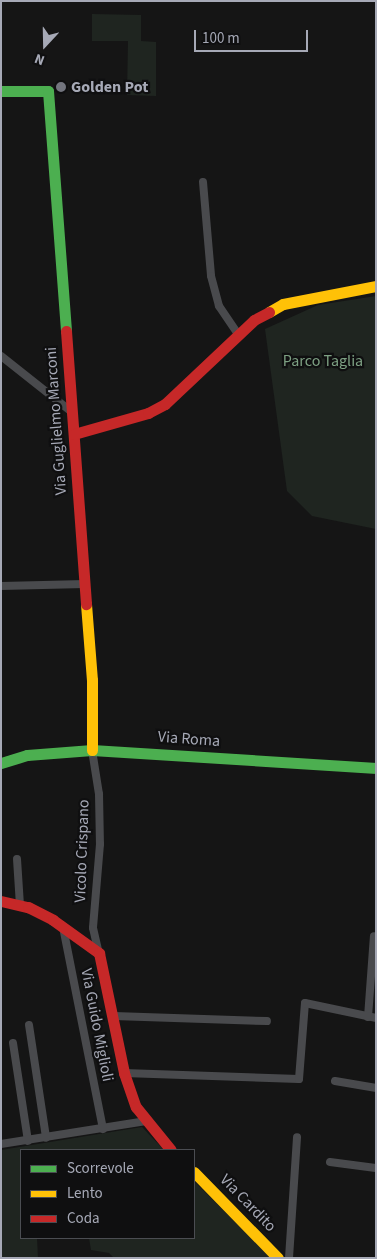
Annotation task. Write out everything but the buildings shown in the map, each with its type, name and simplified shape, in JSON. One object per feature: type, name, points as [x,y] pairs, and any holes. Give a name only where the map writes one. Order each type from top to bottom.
[{"type":"street","name":"Via Guglielmo Marconi","points":[[1,91],[48,91],[92,680],[92,750]]},
{"type":"street","points":[[203,182],[212,276],[219,306],[238,336]]},
{"type":"street","points":[[74,434],[148,413],[165,404],[254,320],[283,304],[320,294],[376,286]]},
{"type":"street","points":[[1,356],[72,412]]},
{"type":"street","points":[[1,586],[85,584]]},
{"type":"street","name":"Via Roma","points":[[1,763],[27,755],[92,750],[376,768]]},
{"type":"street","name":"Vicolo Crispano","points":[[92,750],[99,794],[100,844],[93,928],[99,954]]},
{"type":"street","points":[[17,859],[20,905]]},
{"type":"street","points":[[1,901],[20,905],[63,927],[99,954],[114,1016],[124,1072],[136,1106],[148,1124],[170,1149]]},
{"type":"street","name":"Via Guido Miglioli","points":[[63,927],[103,1129]]},
{"type":"street","points":[[124,1072],[299,1079],[305,1003],[372,1018],[374,936]]},
{"type":"street","points":[[114,1016],[267,1021]]},
{"type":"street","points":[[29,1025],[46,1138]]},
{"type":"street","points":[[13,1043],[28,1140]]},
{"type":"street","points":[[335,1081],[376,1088]]},
{"type":"street","points":[[1,1144],[148,1124]]},
{"type":"street","points":[[289,1258],[297,1136]]},
{"type":"street","points":[[330,1162],[376,1168]]},
{"type":"street","name":"Via Cardito","points":[[195,1173],[278,1258]]},
{"type":"green space","points":[[92,14],[141,15],[141,41],[156,42],[156,96],[127,95],[128,41],[92,41]]},
{"type":"green space","name":"Parco Taglia","points":[[376,296],[376,529],[312,516],[287,491],[265,329],[318,305]]},
{"type":"green space","points":[[142,1127],[163,1149],[20,1149],[20,1239],[37,1239],[38,1258],[1,1258],[1,1150]]},
{"type":"green space","points":[[195,1182],[272,1258],[114,1258],[109,1253],[91,1250],[89,1239],[195,1239]]},
{"type":"traffic: fast","points":[[1,91],[48,91],[66,331]]},
{"type":"traffic: fast","points":[[1,763],[27,755],[92,750],[376,768]]},
{"type":"traffic: slow","points":[[269,312],[283,304],[376,286]]},
{"type":"traffic: slow","points":[[86,604],[92,680],[92,750]]},
{"type":"traffic: slow","points":[[195,1173],[278,1258]]},
{"type":"traffic: jam","points":[[74,434],[148,413],[165,404],[254,320],[269,312]]},
{"type":"traffic: jam","points":[[66,331],[86,604]]},
{"type":"traffic: jam","points":[[1,901],[28,907],[53,920],[99,953],[124,1073],[136,1107],[170,1149]]},
{"type":"place","name":"Golden Pot","points":[[61,87]]}]
